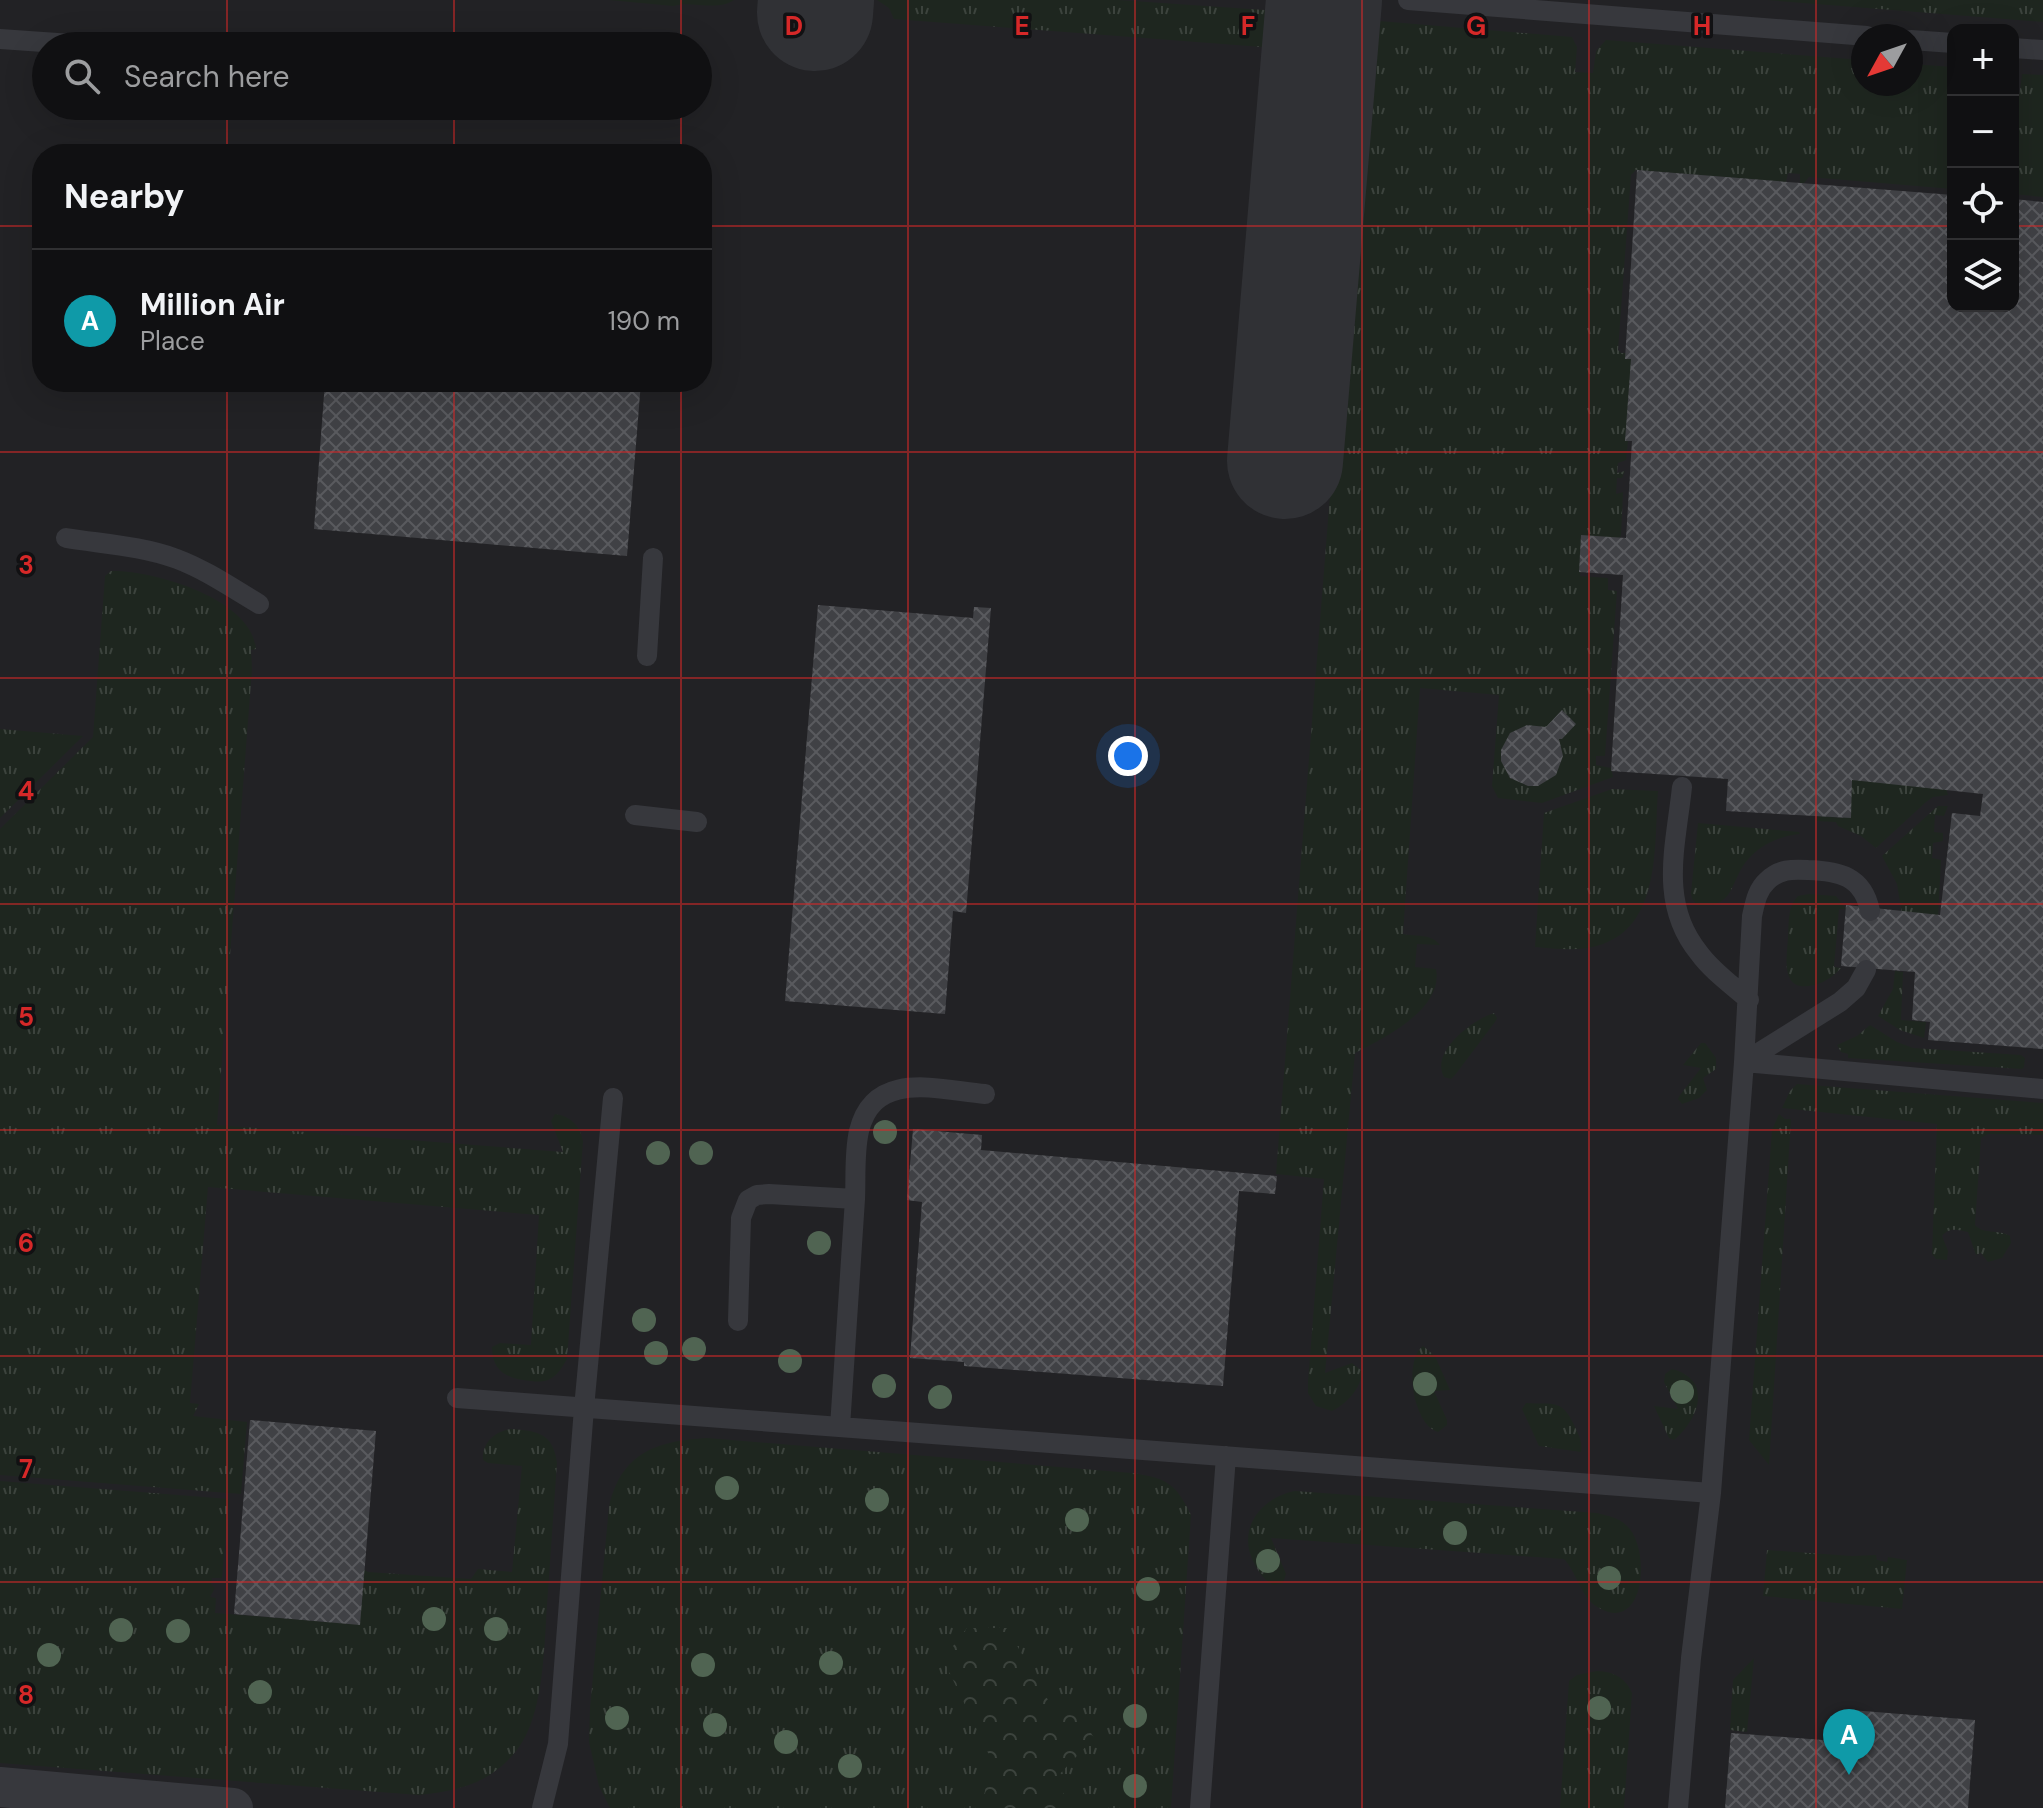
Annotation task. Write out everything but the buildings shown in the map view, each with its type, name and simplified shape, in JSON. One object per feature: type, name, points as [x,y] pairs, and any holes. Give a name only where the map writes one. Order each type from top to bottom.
[{"type":"street","points":[[0,1787],[233,1808]]},
{"type":"lane","points":[[1408,0],[1851,35]]},
{"type":"lane","points":[[0,39],[32,41]]},
{"type":"lane","points":[[1923,41],[1947,43]]},
{"type":"lane","points":[[2019,48],[2043,50]]},
{"type":"lane","points":[[66,538],[149,550],[177,559],[259,604]]},
{"type":"lane","points":[[647,656],[653,558]]},
{"type":"lane","points":[[1682,787],[1672,890],[1681,926],[1699,954],[1749,1000]]},
{"type":"lane","points":[[635,815],[697,822]]},
{"type":"lane","points":[[1678,1808],[1691,1658],[1711,1493],[1749,1000],[1752,916],[1764,884],[1788,869],[1835,871],[1858,886],[1868,897],[1870,911]]},
{"type":"lane","points":[[1744,1062],[1840,1002],[1856,988],[1866,970]]},
{"type":"lane","points":[[1744,1062],[2043,1089]]},
{"type":"lane","points":[[840,1427],[858,1134],[863,1117],[873,1101],[889,1091],[907,1087],[985,1094]]},
{"type":"lane","points":[[542,1808],[558,1744],[584,1408],[613,1098]]},
{"type":"lane","points":[[738,1321],[741,1218],[748,1200],[769,1194],[855,1199]]},
{"type":"lane","points":[[457,1398],[1711,1493]]},
{"type":"lane","points":[[1200,1808],[1226,1456]]},
{"type":"shaded area","points":[[0,0],[2043,0],[2043,1808],[0,1808]]},
{"type":"green space","points":[[609,0],[734,0],[712,6],[673,6]]},
{"type":"green space","points":[[877,0],[1118,0],[1280,11],[1276,48],[894,19],[889,8]]},
{"type":"green space","points":[[1767,0],[2043,0],[2043,22]]},
{"type":"green space","points":[[1379,21],[1572,37],[1577,47],[1575,72],[1593,73],[1596,51],[1606,40],[1851,59],[1851,96],[1923,96],[1923,65],[1947,67],[1947,188],[1809,177],[1800,183],[1800,174],[1788,173],[1786,182],[1636,170],[1631,175],[1618,350],[1621,353],[1637,353],[1626,460],[1618,463],[1617,473],[1625,471],[1622,478],[1617,478],[1616,494],[1623,492],[1621,536],[1617,539],[1583,537],[1580,576],[1608,578],[1608,590],[1617,591],[1605,756],[1596,756],[1596,765],[1611,768],[1613,777],[1542,803],[1498,798],[1492,786],[1499,695],[1420,688],[1403,934],[1428,937],[1440,945],[1417,944],[1415,967],[1436,969],[1436,983],[1422,1009],[1395,1030],[1355,1053],[1325,1373],[1352,1363],[1362,1371],[1353,1394],[1332,1411],[1316,1406],[1308,1393],[1324,1179],[1276,1174],[1367,30]]},
{"type":"green space","points":[[2022,74],[2043,75],[2043,197],[2019,195],[2019,98]]},
{"type":"green space","points":[[111,571],[175,582],[220,602],[238,616],[250,631],[256,649],[251,650],[217,1125],[563,1152],[551,1121],[555,1114],[574,1123],[583,1141],[567,1359],[550,1379],[536,1382],[503,1373],[495,1363],[492,1347],[500,1343],[531,1345],[539,1215],[208,1187],[190,1403],[199,1404],[193,1416],[247,1422],[241,1494],[0,1475],[0,829],[93,737],[105,576]]},
{"type":"green space","points":[[0,729],[83,736],[0,818]]},
{"type":"green space","points":[[1846,777],[1945,785],[1948,795],[1933,797],[1926,802],[1876,848],[1836,822],[1816,821],[1817,816],[1843,818]]},
{"type":"green space","points":[[1612,789],[1658,791],[1654,856],[1645,900],[1636,918],[1622,933],[1603,944],[1578,949],[1535,947],[1544,813]]},
{"type":"green space","points":[[1938,806],[1948,806],[1944,816],[1935,815],[1934,832],[1943,833],[1943,841],[1933,843],[1932,858],[1941,860],[1938,918],[1902,914],[1897,884],[1882,856]]},
{"type":"green space","points":[[1698,823],[1800,834],[1762,847],[1745,863],[1724,899],[1709,905],[1697,905],[1691,893]]},
{"type":"green space","points":[[1798,896],[1836,896],[1846,909],[1839,909],[1834,967],[1841,968],[1822,982],[1800,986],[1793,983],[1787,970],[1789,916]]},
{"type":"green space","points":[[1895,971],[1903,972],[1901,1020],[1926,1022],[1924,1038],[1900,1030],[1878,1016],[1893,989]]},
{"type":"green space","points":[[1494,1013],[1497,1018],[1495,1022],[1455,1075],[1451,1079],[1444,1077],[1441,1067],[1448,1048],[1475,1022]]},
{"type":"green space","points":[[1870,1025],[1913,1048],[2021,1055],[2025,1058],[2024,1067],[1848,1058],[1848,1054],[1841,1052],[1837,1045],[1857,1036]]},
{"type":"green space","points":[[1701,1043],[1705,1043],[1716,1058],[1716,1069],[1703,1078],[1707,1090],[1699,1098],[1682,1104],[1678,1099],[1680,1095],[1701,1068],[1683,1065]]},
{"type":"green space","points":[[1797,1084],[2043,1103],[2043,1135],[1988,1134],[1981,1138],[1975,1225],[2010,1236],[2011,1243],[2002,1258],[1988,1262],[1981,1253],[1976,1255],[1968,1232],[1957,1230],[1948,1231],[1942,1236],[1948,1251],[1947,1260],[1936,1259],[1932,1254],[1937,1124],[1782,1108]]},
{"type":"green space","points":[[1779,1114],[1791,1119],[1769,1465],[1749,1440],[1772,1130]]},
{"type":"green space","points":[[1423,1346],[1435,1356],[1450,1390],[1434,1391],[1447,1420],[1447,1425],[1438,1432],[1422,1418],[1414,1392],[1413,1365]]},
{"type":"green space","points":[[1672,1369],[1685,1374],[1693,1382],[1698,1401],[1690,1422],[1674,1440],[1669,1438],[1654,1406],[1678,1409],[1664,1382],[1665,1374]]},
{"type":"green space","points":[[1526,1403],[1556,1405],[1566,1411],[1579,1436],[1581,1452],[1539,1446],[1522,1409]]},
{"type":"green space","points":[[510,1429],[542,1435],[552,1445],[557,1463],[538,1697],[526,1736],[496,1771],[473,1784],[419,1795],[0,1763],[0,1481],[229,1499],[222,1578],[212,1578],[211,1584],[215,1588],[210,1597],[216,1598],[215,1613],[355,1624],[360,1567],[368,1572],[471,1579],[478,1569],[512,1572],[522,1466],[483,1460],[490,1439]]},
{"type":"green space","points":[[707,1438],[1132,1473],[1169,1484],[1191,1515],[1171,1808],[610,1808],[599,1786],[589,1742],[609,1507],[622,1474],[643,1453],[672,1442]]},
{"type":"green space","points":[[1295,1491],[1597,1513],[1616,1518],[1634,1536],[1639,1550],[1640,1584],[1627,1609],[1616,1613],[1601,1609],[1589,1600],[1564,1559],[1271,1538],[1286,1574],[1283,1583],[1273,1585],[1253,1561],[1248,1537],[1263,1507],[1283,1494]]},
{"type":"green space","points":[[1767,1550],[1876,1555],[1877,1560],[1887,1562],[1888,1557],[1907,1560],[1902,1609],[1763,1596]]},
{"type":"green space","points":[[967,1628],[1007,1628],[1056,1714],[1081,1716],[1094,1738],[1055,1779],[1072,1808],[986,1808],[984,1796],[991,1759],[943,1659]]},
{"type":"green space","points":[[1754,1658],[1747,1732],[1730,1730],[1733,1680]]},
{"type":"green space","points":[[1597,1671],[1618,1676],[1632,1693],[1624,1808],[1560,1808],[1569,1681],[1577,1675]]},
{"type":"taxiway","points":[[815,13],[816,0]]},
{"type":"taxiway","points":[[1285,461],[1324,0]]},
{"type":"place","name":"Million Air","points":[[1849,1775]]}]
